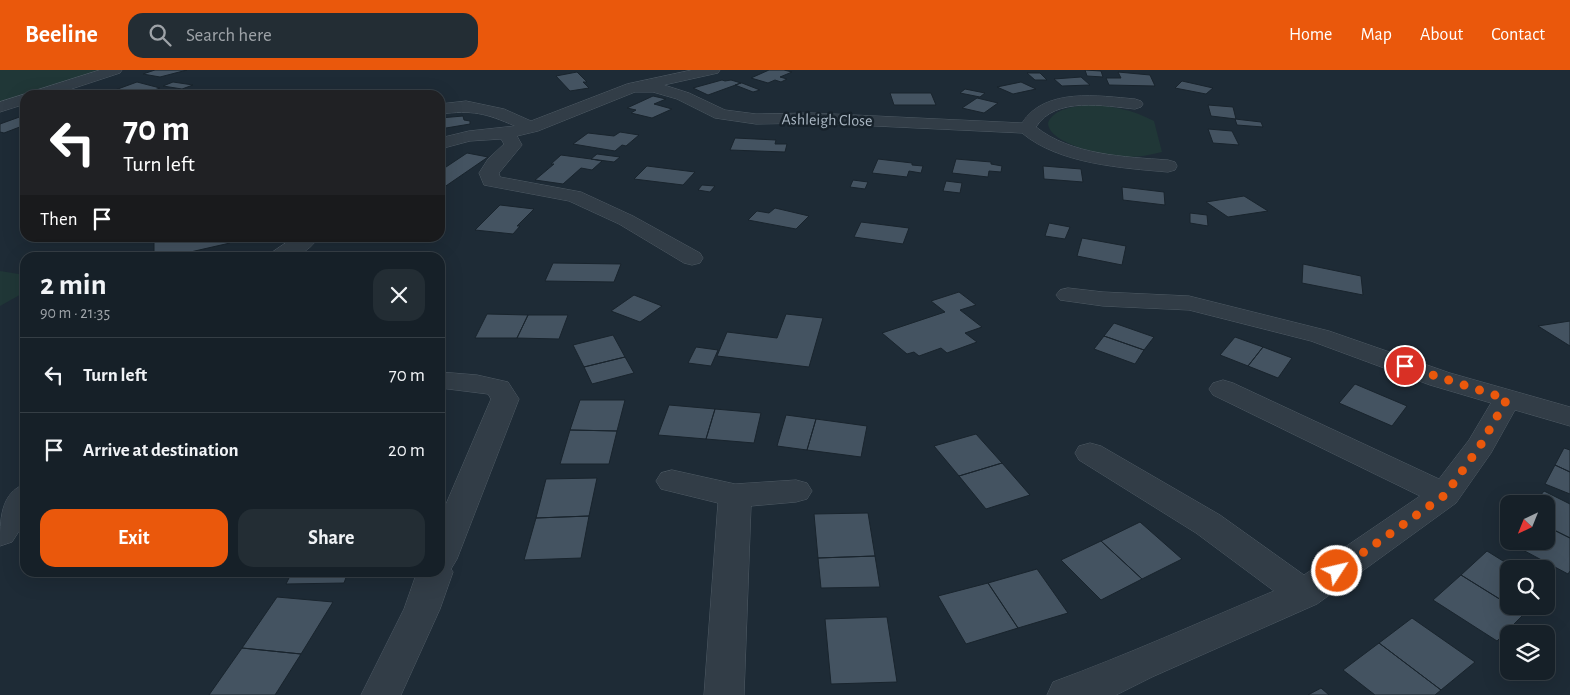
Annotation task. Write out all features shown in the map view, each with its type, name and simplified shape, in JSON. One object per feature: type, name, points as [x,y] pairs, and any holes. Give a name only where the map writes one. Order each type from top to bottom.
[{"type":"street","points":[[53,90],[115,70]]},
{"type":"street","points":[[445,143],[469,136],[508,133],[532,126],[627,81],[713,70]]},
{"type":"street","name":"Ashleigh Close","points":[[627,81],[654,86],[683,96],[710,110],[746,118],[970,124],[1028,128]]},
{"type":"street","points":[[0,107],[20,101]]},
{"type":"street","points":[[1135,104],[1080,102],[1059,104],[1043,110],[1034,116],[1028,128],[1032,134],[1045,142],[1081,153],[1109,160],[1168,166]]},
{"type":"street","points":[[445,108],[466,106],[498,113],[532,126]]},
{"type":"street","points":[[508,133],[513,145],[495,162],[489,173],[491,181],[574,196],[626,220],[692,258]]},
{"type":"street","points":[[287,252],[301,242]]},
{"type":"street","points":[[1068,295],[1104,299],[1189,303],[1320,336],[1440,379],[1570,417]]},
{"type":"street","points":[[445,380],[477,382],[498,388],[505,399],[445,546]]},
{"type":"street","points":[[1223,389],[1445,495]]},
{"type":"street","points":[[1067,695],[1093,687],[1138,665],[1304,594],[1445,495],[1480,446],[1507,399]]},
{"type":"street","points":[[1090,453],[1208,524],[1304,594]]},
{"type":"street","points":[[672,481],[735,496],[796,491]]},
{"type":"street","points":[[724,695],[735,496]]},
{"type":"street","points":[[0,533],[20,503]]},
{"type":"street","points":[[381,695],[422,609],[433,577]]},
{"type":"green space","points":[[0,70],[106,70],[42,90],[20,90],[20,97],[0,103]]},
{"type":"green space","points":[[1087,105],[1122,109],[1154,121],[1162,152],[1131,157],[1106,155],[1068,143],[1051,130],[1048,123],[1055,114],[1065,109]]},
{"type":"green space","points":[[0,271],[20,274],[20,295],[0,306]]},
{"type":"building","points":[[155,70],[187,70],[160,77],[143,74]]},
{"type":"building","points":[[769,70],[792,72],[780,77],[787,79],[781,82],[775,80],[768,83],[751,78]]},
{"type":"building","points":[[1085,70],[1101,71],[1103,77],[1087,76]]},
{"type":"building","points":[[577,72],[587,82],[583,82],[589,88],[570,91],[556,76]]},
{"type":"building","points":[[1118,72],[1150,75],[1155,86],[1109,85],[1106,78],[1121,78]]},
{"type":"building","points":[[1027,73],[1040,73],[1047,80],[1035,80]]},
{"type":"building","points":[[1081,77],[1090,85],[1062,86],[1054,79]]},
{"type":"building","points":[[722,80],[741,83],[708,95],[693,88]]},
{"type":"building","points":[[1182,81],[1213,88],[1206,94],[1175,88]]},
{"type":"building","points":[[137,82],[160,88],[154,90],[115,90]]},
{"type":"building","points":[[173,82],[193,85],[182,89],[163,86]]},
{"type":"building","points":[[1021,82],[1036,89],[1013,94],[997,87]]},
{"type":"building","points":[[741,83],[760,90],[753,92],[735,85]]},
{"type":"building","points":[[965,89],[985,93],[980,97],[960,93]]},
{"type":"building","points":[[890,93],[931,93],[936,105],[894,105]]},
{"type":"building","points":[[653,96],[666,99],[654,104],[672,109],[652,118],[631,113],[636,110],[627,108]]},
{"type":"building","points":[[977,98],[998,103],[984,113],[962,108]]},
{"type":"building","points":[[1208,105],[1233,107],[1236,119],[1211,116]]},
{"type":"building","points":[[463,116],[464,120],[470,121],[470,124],[445,128],[445,118]]},
{"type":"building","points":[[20,117],[20,127],[4,133],[0,132],[0,124]]},
{"type":"building","points":[[1235,119],[1261,122],[1263,127],[1237,125]]},
{"type":"building","points":[[1208,129],[1232,131],[1239,145],[1213,143]]},
{"type":"building","points":[[620,132],[639,135],[626,146],[622,145],[615,151],[573,144],[588,133],[614,136]]},
{"type":"building","points":[[735,138],[776,140],[775,144],[787,144],[785,152],[730,150]]},
{"type":"building","points":[[467,153],[488,157],[445,187],[445,168]]},
{"type":"building","points":[[597,154],[620,157],[614,162],[591,159]]},
{"type":"building","points":[[561,155],[602,161],[592,170],[581,168],[563,184],[535,180],[554,164],[551,164]]},
{"type":"building","points":[[878,159],[923,166],[921,173],[909,171],[907,177],[872,173]]},
{"type":"building","points":[[956,159],[991,162],[991,164],[1002,166],[1001,172],[989,171],[988,177],[952,173]]},
{"type":"building","points":[[647,166],[695,172],[683,185],[634,179]]},
{"type":"building","points":[[1043,166],[1081,169],[1083,182],[1044,179]]},
{"type":"building","points":[[853,180],[868,182],[865,189],[850,187]]},
{"type":"building","points":[[946,181],[962,183],[960,193],[943,191]]},
{"type":"building","points":[[702,185],[715,186],[710,192],[698,190]]},
{"type":"building","points":[[1122,187],[1164,192],[1165,205],[1123,200]]},
{"type":"building","points":[[1244,196],[1268,211],[1228,217],[1206,202]]},
{"type":"building","points":[[500,205],[534,209],[517,226],[520,226],[513,234],[475,230]]},
{"type":"building","points":[[775,208],[809,216],[796,229],[748,220],[757,211],[769,213]]},
{"type":"building","points":[[1190,213],[1207,215],[1208,226],[1190,223]]},
{"type":"building","points":[[861,222],[909,228],[903,244],[854,237]]},
{"type":"building","points":[[1049,223],[1070,227],[1065,239],[1045,236]]},
{"type":"building","points":[[1082,238],[1126,246],[1122,265],[1077,256]]},
{"type":"building","points":[[154,242],[230,242],[190,252],[154,252]]},
{"type":"building","points":[[553,263],[621,264],[614,282],[545,281]]},
{"type":"building","points":[[1303,264],[1361,276],[1363,295],[1302,283]]},
{"type":"building","points":[[959,292],[976,305],[960,310],[982,327],[965,333],[977,342],[947,353],[941,348],[919,356],[914,352],[907,354],[882,333],[945,312],[931,301]]},
{"type":"building","points":[[634,295],[662,306],[640,322],[611,311]]},
{"type":"building","points":[[487,314],[528,315],[517,338],[475,338]]},
{"type":"building","points":[[786,314],[823,318],[809,367],[717,356],[727,332],[777,338]]},
{"type":"building","points":[[528,315],[568,315],[559,339],[517,338]]},
{"type":"building","points":[[1570,321],[1570,346],[1538,326]]},
{"type":"building","points":[[1114,323],[1154,337],[1144,350],[1104,336]]},
{"type":"building","points":[[613,335],[625,357],[584,367],[573,345]]},
{"type":"building","points":[[1104,336],[1144,350],[1135,364],[1094,349]]},
{"type":"building","points":[[1235,337],[1263,347],[1248,366],[1220,355]]},
{"type":"building","points":[[696,347],[718,350],[711,366],[688,363]]},
{"type":"building","points":[[1263,347],[1292,358],[1278,378],[1248,366]]},
{"type":"building","points":[[625,357],[634,373],[592,384],[584,367]]},
{"type":"building","points":[[1355,384],[1407,406],[1392,426],[1339,403]]},
{"type":"building","points":[[580,400],[625,400],[617,431],[570,430]]},
{"type":"building","points":[[669,405],[715,409],[706,439],[658,435]]},
{"type":"building","points":[[715,409],[761,413],[754,443],[706,439]]},
{"type":"building","points":[[786,415],[816,419],[807,450],[777,446]]},
{"type":"building","points":[[816,419],[867,426],[861,457],[807,450]]},
{"type":"building","points":[[570,430],[617,431],[609,464],[560,464]]},
{"type":"building","points":[[976,434],[1002,463],[959,476],[934,446]]},
{"type":"building","points":[[1564,448],[1570,450],[1570,472],[1555,465]]},
{"type":"building","points":[[1002,463],[1030,495],[986,509],[959,476]]},
{"type":"building","points":[[1555,465],[1570,472],[1570,494],[1545,484]]},
{"type":"building","points":[[597,478],[589,516],[536,518],[546,479]]},
{"type":"building","points":[[1544,491],[1552,495],[1541,495]]},
{"type":"building","points":[[1555,496],[1570,504],[1570,538],[1555,530]]},
{"type":"building","points":[[868,513],[875,556],[818,558],[814,514]]},
{"type":"building","points":[[589,516],[581,558],[524,560],[536,518]]},
{"type":"building","points":[[1140,522],[1182,559],[1142,579],[1101,541]]},
{"type":"building","points":[[1555,530],[1570,538],[1570,571],[1568,574],[1555,567],[1555,560],[1542,560],[1523,550],[1555,550]]},
{"type":"building","points":[[1101,541],[1142,579],[1101,600],[1061,560]]},
{"type":"building","points":[[1487,551],[1502,560],[1500,599],[1461,575]]},
{"type":"building","points":[[875,556],[880,587],[821,588],[818,558]]},
{"type":"building","points":[[1037,569],[1068,613],[1018,628],[988,583]]},
{"type":"building","points":[[1461,575],[1500,599],[1500,615],[1523,615],[1513,625],[1500,625],[1500,638],[1497,641],[1433,600]]},
{"type":"building","points":[[290,577],[346,577],[344,583],[286,584]]},
{"type":"building","points":[[988,583],[1018,628],[966,644],[938,596]]},
{"type":"building","points":[[277,597],[333,602],[301,654],[242,648]]},
{"type":"building","points":[[887,617],[897,682],[831,684],[825,619]]},
{"type":"building","points":[[1412,618],[1475,662],[1441,690],[1379,643]]},
{"type":"building","points":[[1379,643],[1441,690],[1435,695],[1375,695],[1343,670]]},
{"type":"building","points":[[242,648],[301,654],[275,695],[209,695]]},
{"type":"building","points":[[1321,688],[1329,695],[1308,695]]},
{"type":"route","points":[[1337,571],[1445,495],[1480,446],[1507,399],[1440,379],[1405,366]]}]
